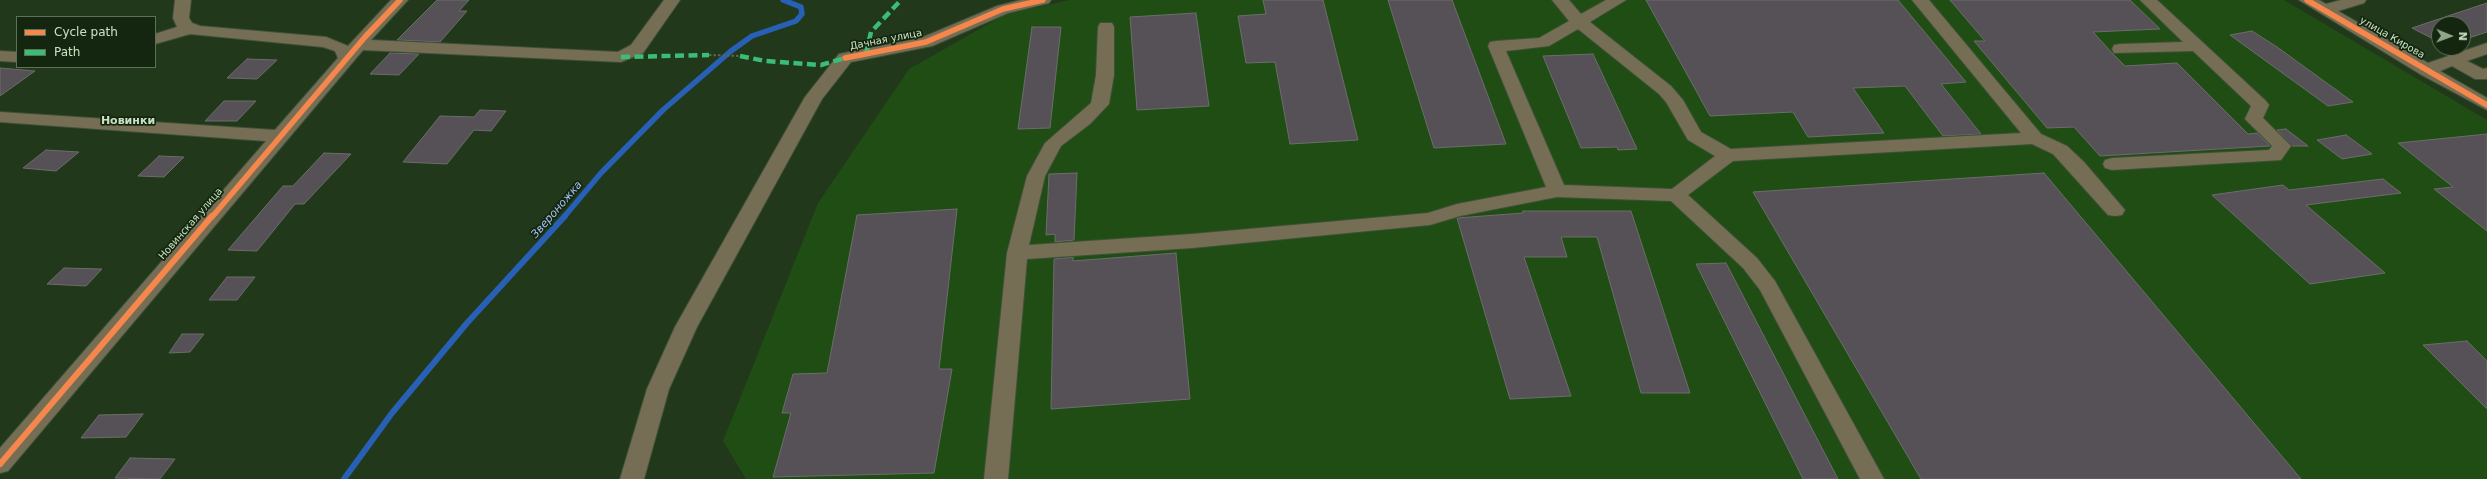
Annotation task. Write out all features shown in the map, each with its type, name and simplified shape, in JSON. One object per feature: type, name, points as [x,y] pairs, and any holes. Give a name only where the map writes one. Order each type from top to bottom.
[{"type":"street","points":[[183,0],[180,18],[185,26],[191,28],[326,42],[355,37],[374,28]]},
{"type":"street","name":"Новинская улица","points":[[0,464],[353,51],[400,0]]},
{"type":"street","points":[[326,42],[353,51],[620,57],[637,49],[672,0]]},
{"type":"street","name":"Дачная улица","points":[[632,479],[658,389],[686,327],[814,97],[845,58],[926,42],[1003,9],[1043,0]]},
{"type":"street","points":[[1560,0],[1579,22],[1665,90],[1674,100],[1694,136],[1728,154],[2036,138]]},
{"type":"street","points":[[1556,191],[1496,46],[1543,42],[1618,0]]},
{"type":"street","points":[[1920,0],[2036,138],[2060,150],[2078,166],[2115,210]]},
{"type":"street","points":[[2112,164],[2274,156],[2282,146],[2254,119],[2260,106],[2148,0]]},
{"type":"street","name":"улица Кирова","points":[[2307,0],[2487,105]]},
{"type":"street","points":[[2324,10],[2358,0]]},
{"type":"street","points":[[996,479],[1017,253],[1036,176],[1054,143],[1084,120],[1100,104],[1105,75],[1106,27]]},
{"type":"street","points":[[156,39],[191,28]]},
{"type":"street","points":[[2120,49],[2197,46]]},
{"type":"street","points":[[2426,70],[2487,48]]},
{"type":"street","points":[[0,56],[16,57]]},
{"type":"street","points":[[2453,60],[2481,75],[2487,74]]},
{"type":"street","points":[[0,116],[280,136]]},
{"type":"street","points":[[1017,253],[1192,241],[1430,219],[1457,210],[1556,191],[1676,195],[1728,154]]},
{"type":"street","points":[[1676,195],[1750,263],[1768,286],[1872,479]]},
{"type":"path","points":[[709,55],[740,56]]},
{"type":"shaded area","points":[[1070,0],[2284,0],[2487,120],[2487,479],[746,479],[723,441],[818,203],[909,69],[1006,14]]},
{"type":"building","points":[[437,0],[469,0],[459,11],[467,11],[440,42],[397,40]]},
{"type":"building","points":[[1263,0],[1323,0],[1358,140],[1290,144],[1275,62],[1246,63],[1238,16],[1266,14]]},
{"type":"building","points":[[1388,0],[1452,0],[1506,144],[1434,148]]},
{"type":"building","points":[[1646,0],[1898,0],[1966,82],[1941,84],[1981,134],[1943,136],[1905,86],[1853,88],[1884,133],[1808,137],[1793,112],[1710,116]]},
{"type":"building","points":[[1950,0],[2130,0],[2160,29],[2093,32],[2113,54],[2125,66],[2177,63],[2248,134],[2257,133],[2270,146],[2100,156],[2074,127],[2047,128],[1974,41],[1985,41]]},
{"type":"building","points":[[2487,3],[2487,32],[2471,37],[2471,16],[2448,16]]},
{"type":"building","points":[[1196,13],[1209,106],[1137,110],[1130,17]]},
{"type":"building","points":[[2431,22],[2431,38],[2412,28]]},
{"type":"building","points":[[1032,27],[1061,27],[1050,128],[1018,129]]},
{"type":"building","points":[[2252,31],[2277,47],[2353,102],[2328,106],[2230,35]]},
{"type":"building","points":[[390,53],[419,54],[399,75],[370,74]]},
{"type":"building","points":[[1593,54],[1637,149],[1618,150],[1617,147],[1581,148],[1543,56]]},
{"type":"building","points":[[247,59],[277,60],[257,79],[227,78]]},
{"type":"building","points":[[0,68],[35,71],[0,96]]},
{"type":"building","points":[[224,101],[256,101],[237,121],[205,121]]},
{"type":"building","points":[[480,110],[506,111],[491,131],[474,130],[447,164],[403,162],[440,116],[474,117]]},
{"type":"building","points":[[2286,129],[2308,146],[2292,146],[2277,130]]},
{"type":"building","points":[[2487,134],[2487,231],[2434,189],[2453,187],[2398,143]]},
{"type":"building","points":[[2346,135],[2372,154],[2342,159],[2317,140]]},
{"type":"building","points":[[46,150],[79,152],[56,171],[23,168]]},
{"type":"building","points":[[324,153],[351,154],[304,204],[295,204],[257,251],[228,250],[283,186],[293,186]]},
{"type":"building","points":[[159,156],[184,157],[164,177],[138,176]]},
{"type":"building","points":[[1077,173],[1074,240],[1055,242],[1055,234],[1046,235],[1049,174]]},
{"type":"building","points":[[2044,173],[2301,479],[1921,479],[1753,192]]},
{"type":"building","points":[[2383,179],[2401,193],[2306,205],[2385,273],[2310,284],[2212,195],[2283,185],[2289,190]]},
{"type":"building","points":[[957,209],[939,369],[952,369],[934,473],[773,477],[791,413],[782,413],[793,374],[827,373],[857,215]]},
{"type":"building","points":[[1523,211],[1631,211],[1690,393],[1641,393],[1597,237],[1561,237],[1567,257],[1524,257],[1571,396],[1510,399],[1457,218],[1523,213]]},
{"type":"building","points":[[1176,253],[1190,399],[1051,409],[1054,259],[1073,257],[1073,261]]},
{"type":"building","points":[[1726,263],[1838,479],[1803,479],[1696,264]]},
{"type":"building","points":[[64,268],[102,269],[86,286],[47,284]]},
{"type":"building","points":[[227,277],[255,277],[237,300],[209,300]]},
{"type":"building","points":[[182,334],[204,334],[190,352],[169,353]]},
{"type":"building","points":[[2467,341],[2487,361],[2487,409],[2423,345]]},
{"type":"building","points":[[143,414],[126,437],[81,438],[99,415]]},
{"type":"building","points":[[130,458],[175,459],[160,479],[115,478]]},
{"type":"waterway","name":"Звероножка","points":[[564,217],[601,173],[663,110],[731,51],[752,36],[796,21],[802,14],[801,7],[783,0]]},
{"type":"waterway","name":"Звероножка","points":[[344,479],[392,413],[467,323],[565,216]]},
{"type":"marked path","points":[[866,54],[871,32],[901,0]]},
{"type":"marked path","points":[[621,57],[709,55]]},
{"type":"marked path","points":[[740,56],[765,61],[821,65],[845,58]]},
{"type":"cycle path","points":[[0,464],[365,37],[400,0]]},
{"type":"cycle path","points":[[845,58],[926,42],[1003,9],[1043,0]]},
{"type":"cycle path","points":[[2307,0],[2487,105]]},
{"type":"district","name":"Новинки","points":[[128,121]]}]
